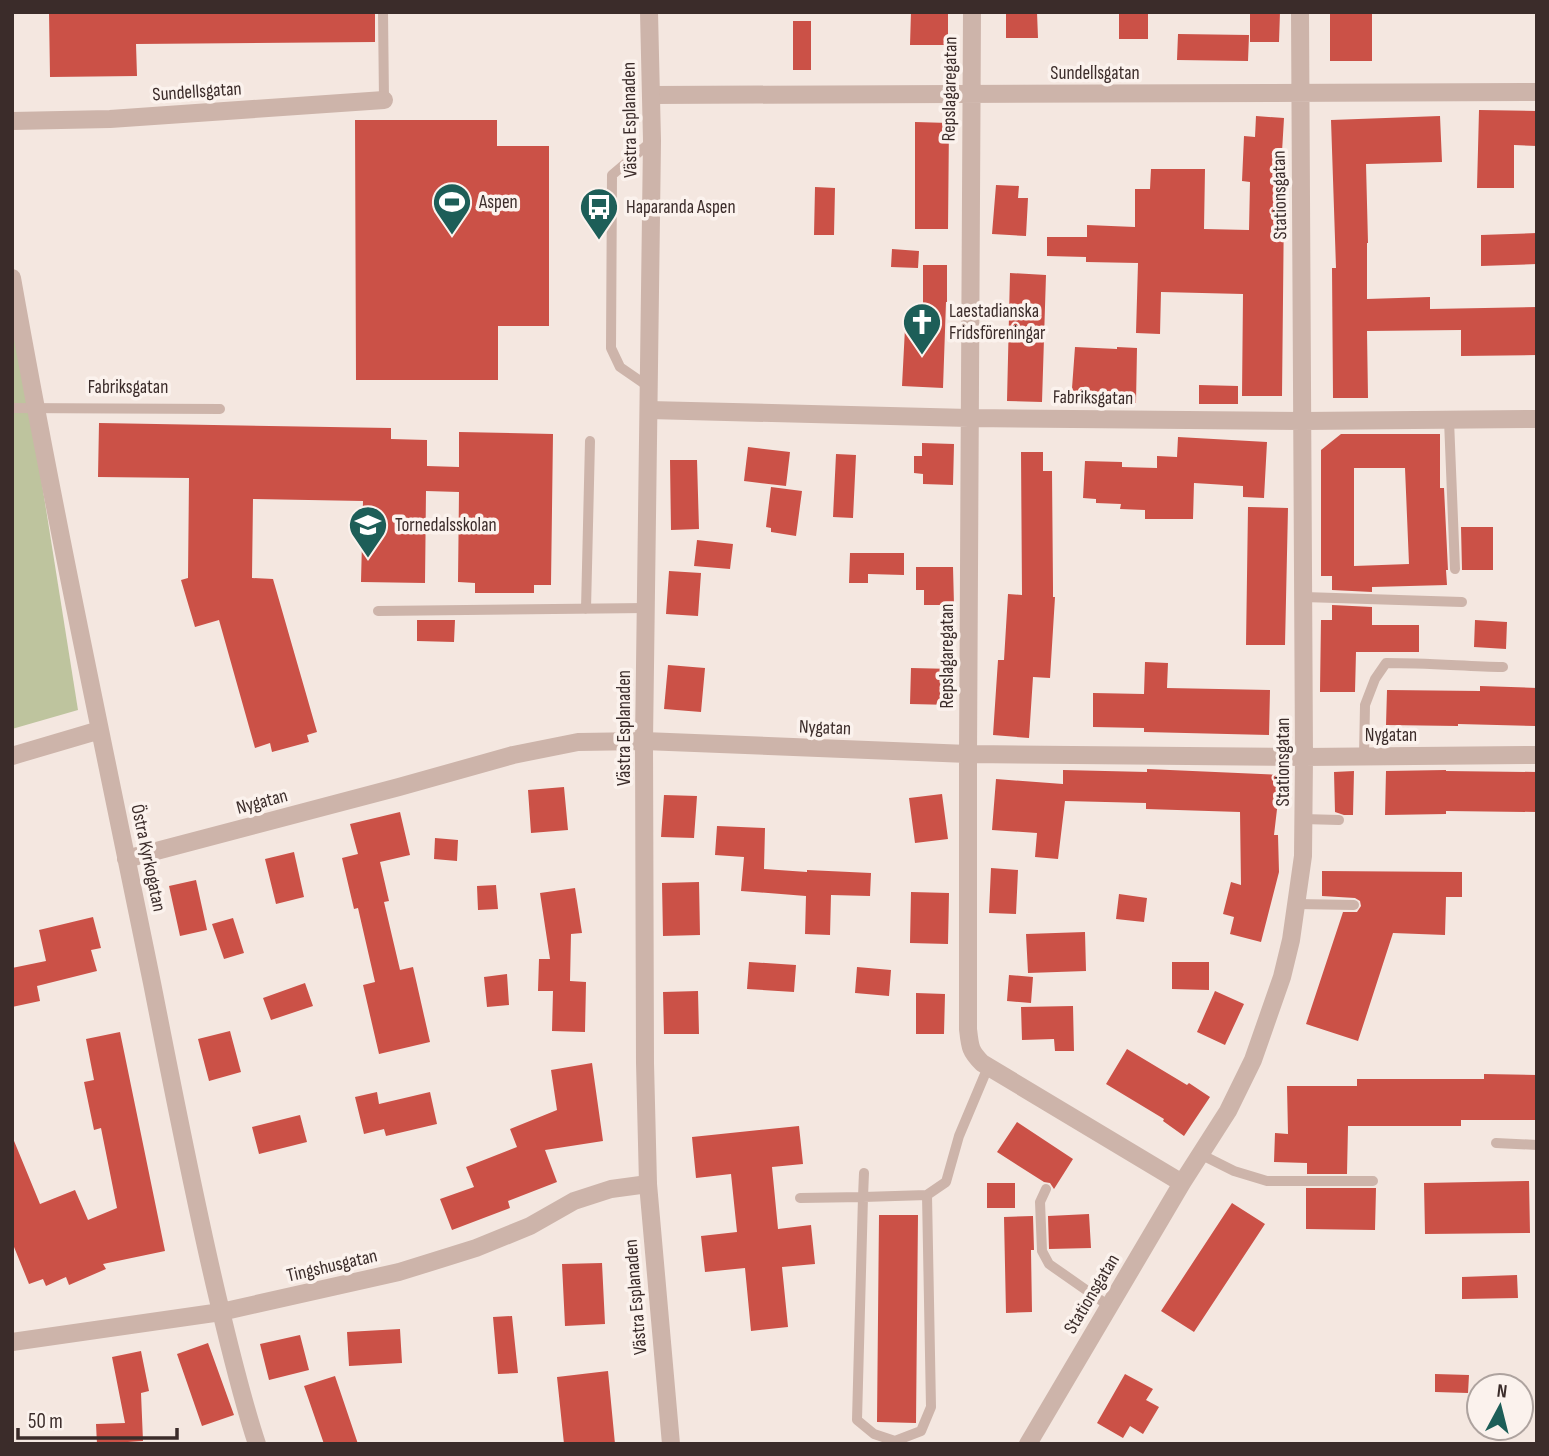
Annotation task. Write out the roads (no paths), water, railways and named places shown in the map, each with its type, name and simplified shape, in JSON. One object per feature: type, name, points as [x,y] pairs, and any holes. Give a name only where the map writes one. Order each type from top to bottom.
[{"type":"street","name":"Västra Esplanaden","points":[[649,12],[652,141],[644,741],[645,1063],[648,1184],[671,1444]]},
{"type":"street","name":"Repslagaregatan","points":[[972,12],[968,754],[970,1049],[988,1067],[1182,1183]]},
{"type":"street","name":"Stationsgatan","points":[[1028,1444],[1182,1183],[1228,1111],[1253,1060],[1282,976],[1291,940],[1303,856],[1304,757],[1300,12]]},
{"type":"street","name":"Sundellsgatan","points":[[652,95],[1537,92]]},
{"type":"street","name":"Sundellsgatan","points":[[12,121],[110,119],[384,100]]},
{"type":"street","name":"Östra Kyrkogatan","points":[[12,278],[183,1143],[221,1312],[244,1405],[257,1444]]},
{"type":"street","name":"Fabriksgatan","points":[[649,410],[969,418],[1303,422],[1537,419]]},
{"type":"street","points":[[12,756],[100,730]]},
{"type":"street","name":"Nygatan","points":[[127,859],[399,788],[513,755],[578,742],[644,741],[968,754],[1304,757],[1537,755]]},
{"type":"street","name":"Tingshusgatan","points":[[12,1342],[221,1312],[399,1272],[509,1235],[574,1201],[611,1189],[648,1184]]},
{"type":"lane","points":[[383,12],[384,100]]},
{"type":"lane","points":[[649,387],[620,367],[611,348],[612,175],[652,141]]},
{"type":"lane","name":"Fabriksgatan","points":[[12,408],[219,408]]},
{"type":"lane","points":[[1448,420],[1455,569]]},
{"type":"lane","points":[[586,609],[590,441]]},
{"type":"lane","points":[[1304,597],[1462,602]]},
{"type":"lane","points":[[378,611],[646,608]]},
{"type":"lane","points":[[1364,756],[1365,705],[1375,679],[1387,663],[1503,667]]},
{"type":"lane","points":[[1303,819],[1339,820]]},
{"type":"lane","points":[[1296,904],[1354,905]]},
{"type":"lane","points":[[800,1198],[927,1195],[946,1182],[959,1136],[988,1067]]},
{"type":"lane","points":[[1496,1143],[1537,1145]]},
{"type":"lane","points":[[1200,1154],[1234,1171],[1267,1181],[1373,1181]]},
{"type":"lane","points":[[863,1174],[858,1420],[874,1434],[895,1441],[921,1431],[931,1407],[927,1195]]},
{"type":"lane","points":[[1046,1189],[1040,1202],[1042,1251],[1048,1264],[1109,1307]]},
{"type":"place","name":"Aspen","points":[[452,236]]},
{"type":"place","name":"Haparanda Aspen","points":[[599,241]]},
{"type":"place","name":"Laestadianska Fridsföreningar","points":[[922,356]]},
{"type":"place","name":"Tornedalsskolan","points":[[368,559]]}]
